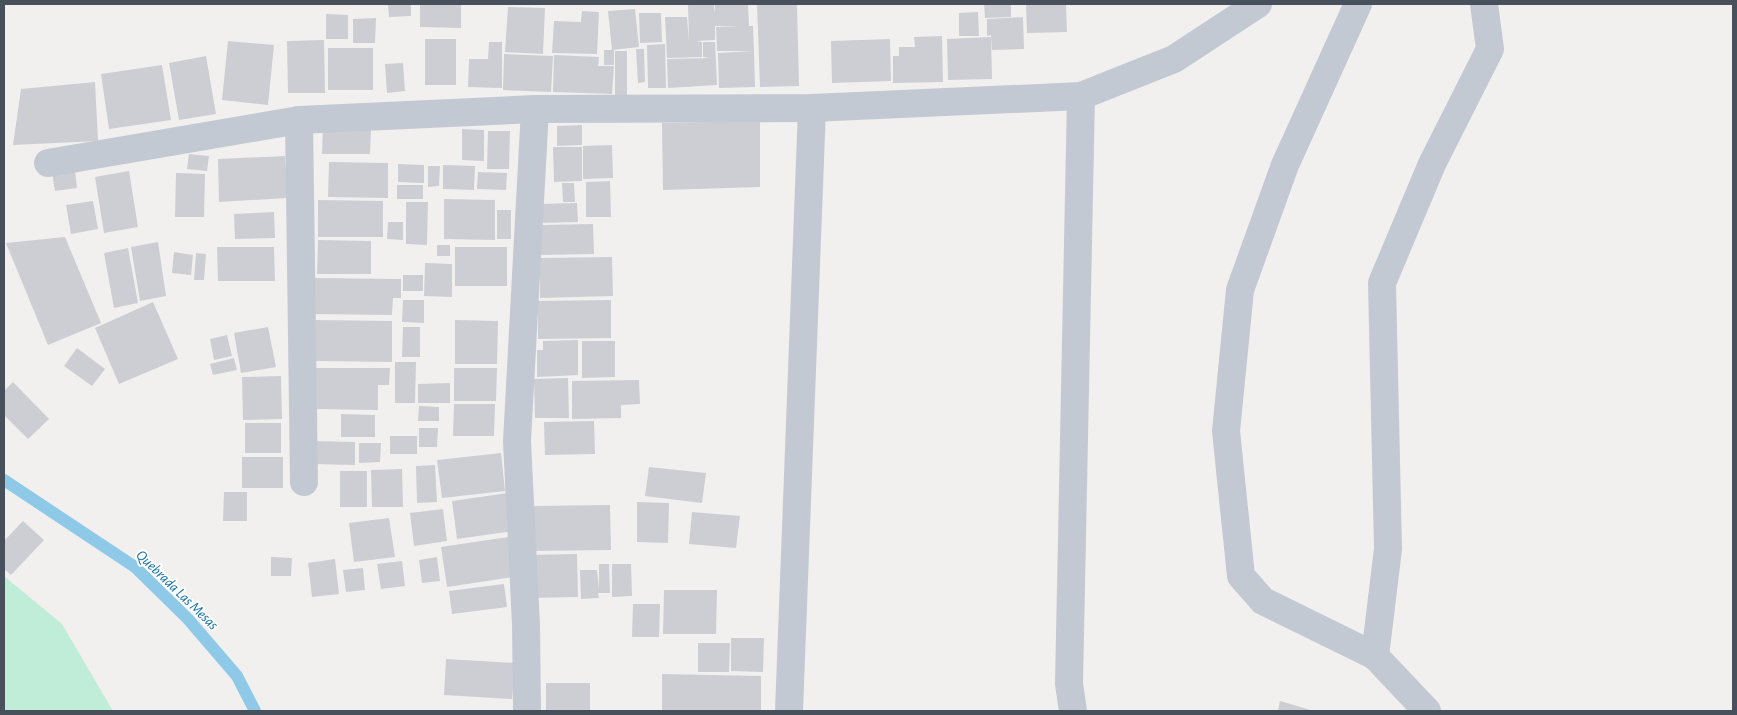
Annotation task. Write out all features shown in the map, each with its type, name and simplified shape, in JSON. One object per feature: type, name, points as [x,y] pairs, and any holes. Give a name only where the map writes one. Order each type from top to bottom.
[{"type":"street","points":[[48,163],[299,120],[536,109],[812,108],[1081,96],[1174,59],[1258,4]]},
{"type":"street","points":[[1358,4],[1285,165],[1240,290],[1226,431],[1241,576],[1262,601],[1375,656],[1427,711]]},
{"type":"street","points":[[1375,656],[1388,549],[1382,283],[1432,164],[1490,49],[1484,4]]},
{"type":"street","points":[[1073,711],[1069,674],[1081,96]]},
{"type":"street","points":[[789,711],[812,108]]},
{"type":"street","points":[[527,711],[526,625],[517,441],[536,109]]},
{"type":"street","points":[[299,120],[304,482]]},
{"type":"green space","points":[[4,576],[62,624],[113,711],[4,711]]},
{"type":"building","points":[[388,4],[411,4],[411,16],[389,17]]},
{"type":"building","points":[[420,4],[461,4],[461,28],[420,27]]},
{"type":"building","points":[[715,4],[748,4],[749,26],[753,26],[754,51],[717,51],[716,27],[739,26],[715,26],[715,40],[696,41],[702,42],[702,57],[667,58],[665,17],[687,17],[689,42],[688,5],[714,5],[715,13]]},
{"type":"building","points":[[757,4],[797,4],[799,86],[760,87]]},
{"type":"building","points":[[984,4],[1011,4],[1011,17],[985,18]]},
{"type":"building","points":[[1026,4],[1066,4],[1067,32],[1027,33]]},
{"type":"building","points":[[508,7],[545,8],[543,54],[505,52]]},
{"type":"building","points":[[635,9],[639,47],[612,50],[608,11]]},
{"type":"building","points":[[582,11],[599,12],[597,54],[552,53],[554,21],[581,22]]},
{"type":"building","points":[[978,12],[979,36],[959,36],[959,13]]},
{"type":"building","points":[[639,13],[661,13],[662,42],[640,43]]},
{"type":"building","points":[[326,14],[348,15],[348,39],[326,39]]},
{"type":"building","points":[[1023,17],[1024,49],[992,50],[991,35],[987,36],[987,19]]},
{"type":"building","points":[[376,18],[375,43],[353,43],[353,19]]},
{"type":"building","points":[[942,36],[943,82],[893,83],[893,56],[899,56],[899,47],[915,47],[914,37]]},
{"type":"building","points":[[991,37],[992,79],[948,80],[947,39]]},
{"type":"building","points":[[425,39],[456,39],[456,85],[425,85]]},
{"type":"building","points":[[890,39],[891,81],[832,83],[831,41]]},
{"type":"building","points":[[324,40],[325,93],[288,93],[287,41]]},
{"type":"building","points":[[228,41],[274,45],[268,105],[222,100]]},
{"type":"building","points":[[489,42],[502,42],[502,88],[468,87],[469,59],[488,59]]},
{"type":"building","points":[[703,42],[715,42],[717,85],[668,88],[667,59],[710,58],[703,57]]},
{"type":"building","points":[[665,44],[666,88],[648,88],[647,45]]},
{"type":"building","points":[[328,48],[373,48],[373,90],[328,90]]},
{"type":"building","points":[[636,49],[644,49],[645,82],[638,83]]},
{"type":"building","points":[[604,50],[614,50],[614,65],[604,65]]},
{"type":"building","points":[[615,51],[627,51],[627,95],[615,95]]},
{"type":"building","points":[[754,51],[755,87],[719,88],[718,53]]},
{"type":"building","points":[[504,54],[553,56],[551,92],[503,90]]},
{"type":"building","points":[[554,55],[599,57],[598,66],[614,66],[612,94],[553,92]]},
{"type":"building","points":[[206,56],[216,114],[179,120],[169,63]]},
{"type":"building","points":[[403,63],[405,91],[387,93],[385,64]]},
{"type":"building","points":[[162,65],[171,120],[109,129],[101,74]]},
{"type":"building","points":[[95,82],[98,141],[13,145],[21,89]]},
{"type":"building","points":[[760,121],[760,187],[663,190],[662,123]]},
{"type":"building","points":[[582,125],[582,145],[557,146],[557,126]]},
{"type":"building","points":[[323,128],[371,128],[370,154],[322,154]]},
{"type":"building","points":[[462,129],[484,130],[484,161],[462,160]]},
{"type":"building","points":[[488,131],[510,131],[509,169],[487,169]]},
{"type":"building","points":[[612,145],[613,178],[583,179],[583,146]]},
{"type":"building","points":[[553,147],[582,147],[582,181],[554,182]]},
{"type":"building","points":[[189,154],[209,156],[207,171],[187,169]]},
{"type":"building","points":[[285,156],[288,198],[219,202],[218,159]]},
{"type":"building","points":[[329,162],[388,163],[388,198],[328,197]]},
{"type":"building","points":[[398,164],[424,165],[424,183],[398,182]]},
{"type":"building","points":[[443,165],[475,166],[474,190],[443,189]]},
{"type":"building","points":[[428,166],[440,166],[439,186],[428,187]]},
{"type":"building","points":[[75,170],[77,188],[55,191],[52,173]]},
{"type":"building","points":[[129,171],[138,227],[104,233],[95,177]]},
{"type":"building","points":[[478,172],[507,173],[506,190],[477,189]]},
{"type":"building","points":[[176,173],[205,174],[204,217],[175,217]]},
{"type":"building","points":[[610,181],[611,217],[586,217],[586,182]]},
{"type":"building","points":[[562,183],[574,183],[575,202],[563,202]]},
{"type":"building","points":[[397,185],[423,185],[423,199],[397,199]]},
{"type":"building","points":[[444,199],[495,200],[495,240],[444,239]]},
{"type":"building","points":[[318,200],[383,201],[383,237],[318,237]]},
{"type":"building","points":[[93,201],[98,229],[71,234],[66,205]]},
{"type":"building","points":[[406,202],[428,202],[427,245],[406,244]]},
{"type":"building","points":[[577,203],[578,222],[538,223],[537,204]]},
{"type":"building","points":[[497,210],[511,210],[511,239],[497,239]]},
{"type":"building","points":[[274,212],[275,238],[235,239],[234,214]]},
{"type":"building","points":[[388,222],[403,222],[403,240],[387,239]]},
{"type":"building","points":[[593,224],[594,254],[540,255],[540,225]]},
{"type":"building","points":[[65,237],[101,323],[48,345],[6,243]]},
{"type":"building","points":[[318,240],[371,241],[371,274],[317,274]]},
{"type":"building","points":[[158,242],[166,296],[140,301],[131,247]]},
{"type":"building","points":[[437,245],[450,245],[450,256],[437,256]]},
{"type":"building","points":[[217,247],[274,247],[275,281],[218,281]]},
{"type":"building","points":[[455,247],[507,247],[507,286],[455,286]]},
{"type":"building","points":[[128,248],[138,303],[114,308],[104,253]]},
{"type":"building","points":[[174,252],[193,255],[191,275],[172,273]]},
{"type":"building","points":[[196,253],[206,254],[204,280],[194,280]]},
{"type":"building","points":[[612,257],[613,296],[540,298],[540,258]]},
{"type":"building","points":[[425,263],[452,264],[452,297],[424,296]]},
{"type":"building","points":[[403,275],[423,275],[423,291],[403,291]]},
{"type":"building","points":[[315,278],[401,279],[401,298],[393,298],[392,315],[314,314]]},
{"type":"building","points":[[403,300],[424,300],[424,323],[402,322]]},
{"type":"building","points":[[611,300],[611,338],[538,339],[538,301]]},
{"type":"building","points":[[153,302],[178,359],[119,384],[95,328]]},
{"type":"building","points":[[314,320],[392,321],[392,362],[313,361]]},
{"type":"building","points":[[455,320],[498,321],[497,364],[455,364]]},
{"type":"building","points":[[268,327],[276,367],[241,373],[234,333]]},
{"type":"building","points":[[403,327],[420,327],[420,357],[402,357]]},
{"type":"building","points":[[227,335],[232,356],[214,360],[210,339]]},
{"type":"building","points":[[578,340],[578,375],[537,377],[537,350],[543,350],[543,341]]},
{"type":"building","points":[[582,341],[615,341],[615,377],[582,378]]},
{"type":"building","points":[[77,348],[105,369],[92,386],[64,366]]},
{"type":"building","points":[[234,358],[237,370],[213,375],[210,364]]},
{"type":"building","points":[[395,362],[416,362],[415,403],[395,403]]},
{"type":"building","points":[[316,368],[390,368],[389,385],[378,385],[378,410],[315,409]]},
{"type":"building","points":[[454,368],[497,368],[496,401],[454,401]]},
{"type":"building","points":[[281,376],[282,419],[243,420],[242,377]]},
{"type":"building","points":[[568,378],[569,418],[535,418],[534,379]]},
{"type":"building","points":[[639,380],[640,404],[621,405],[621,418],[572,419],[572,381]]},
{"type":"building","points":[[13,382],[49,419],[28,439],[4,415],[4,391]]},
{"type":"building","points":[[450,383],[450,403],[418,403],[418,384]]},
{"type":"building","points":[[454,404],[495,404],[494,436],[453,436]]},
{"type":"building","points":[[419,406],[439,407],[439,421],[418,421]]},
{"type":"building","points":[[341,414],[375,415],[375,437],[341,437]]},
{"type":"building","points":[[594,421],[595,454],[545,455],[544,422]]},
{"type":"building","points":[[245,423],[281,423],[281,453],[245,453]]},
{"type":"building","points":[[419,428],[438,428],[437,447],[419,447]]},
{"type":"building","points":[[390,436],[417,436],[417,454],[390,454]]},
{"type":"building","points":[[312,441],[355,442],[355,465],[311,464]]},
{"type":"building","points":[[359,443],[381,443],[380,462],[359,463]]},
{"type":"building","points":[[501,453],[505,491],[442,498],[437,460]]},
{"type":"building","points":[[242,457],[283,457],[283,488],[242,488]]},
{"type":"building","points":[[435,465],[437,502],[417,503],[416,466]]},
{"type":"building","points":[[649,467],[706,473],[702,503],[645,496]]},
{"type":"building","points":[[402,469],[403,507],[372,507],[371,470]]},
{"type":"building","points":[[340,471],[367,471],[367,507],[340,507]]},
{"type":"building","points":[[224,492],[247,492],[247,521],[223,521]]},
{"type":"building","points":[[508,493],[513,531],[457,539],[452,501]]},
{"type":"building","points":[[637,502],[669,503],[668,543],[637,542]]},
{"type":"building","points":[[610,505],[611,550],[529,551],[529,506]]},
{"type":"building","points":[[443,509],[447,541],[414,546],[410,513]]},
{"type":"building","points":[[692,512],[740,516],[736,548],[689,544]]},
{"type":"building","points":[[389,518],[395,557],[354,562],[349,523]]},
{"type":"building","points":[[23,521],[44,540],[11,575],[4,569],[4,541]]},
{"type":"building","points":[[508,537],[513,577],[447,587],[441,547]]},
{"type":"building","points":[[577,554],[578,597],[528,598],[527,555]]},
{"type":"building","points":[[271,557],[292,558],[291,576],[271,576]]},
{"type":"building","points":[[437,557],[440,581],[422,583],[419,560]]},
{"type":"building","points":[[335,559],[339,594],[312,597],[308,563]]},
{"type":"building","points":[[402,561],[405,586],[381,589],[377,564]]},
{"type":"building","points":[[599,564],[609,564],[610,593],[598,593],[599,598],[581,599],[580,570],[597,570],[599,589]]},
{"type":"building","points":[[612,564],[631,564],[632,596],[612,597]]},
{"type":"building","points":[[363,568],[365,590],[346,592],[343,570]]},
{"type":"building","points":[[504,584],[507,607],[452,614],[449,591]]},
{"type":"building","points":[[664,590],[717,590],[716,634],[663,634]]},
{"type":"building","points":[[633,604],[660,604],[659,637],[632,637]]},
{"type":"building","points":[[731,638],[764,638],[763,672],[731,671]]},
{"type":"building","points":[[698,643],[730,643],[729,672],[698,672]]},
{"type":"building","points":[[446,659],[515,663],[512,699],[444,695]]},
{"type":"building","points":[[662,674],[761,676],[761,711],[662,711]]},
{"type":"building","points":[[546,683],[590,683],[590,711],[546,711]]},
{"type":"building","points":[[1280,701],[1314,711],[1278,711]]},
{"type":"waterway","name":"Quebrada Las Mesas","points":[[4,480],[135,567],[188,619],[237,676],[255,711]]}]
